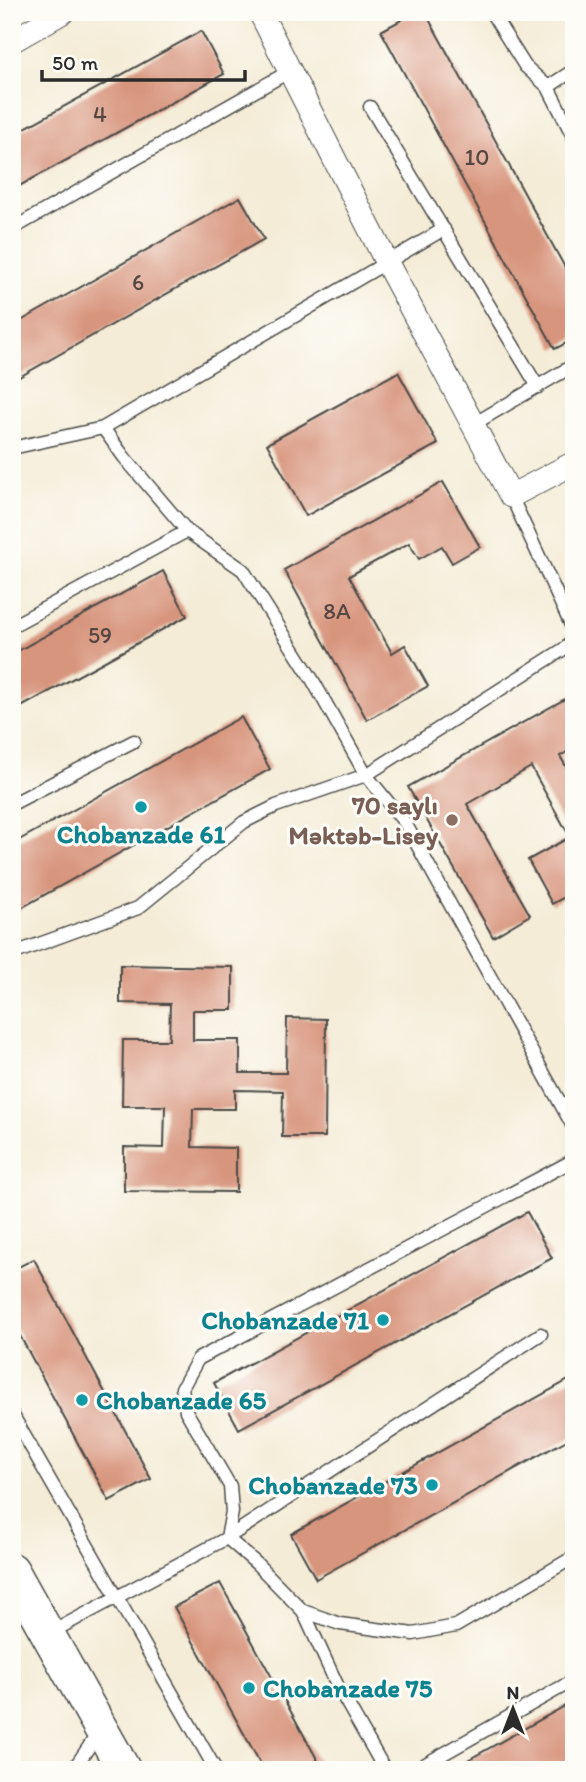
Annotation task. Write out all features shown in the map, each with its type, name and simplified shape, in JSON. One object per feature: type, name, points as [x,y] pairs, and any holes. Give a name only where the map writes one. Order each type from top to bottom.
[{"type":"street","points":[[12,41],[63,12]]},
{"type":"street","points":[[260,12],[387,262],[512,496],[574,463]]},
{"type":"street","points":[[12,1570],[124,1770]]},
{"type":"lane","points":[[491,12],[525,66],[548,87],[574,138]]},
{"type":"lane","points":[[548,87],[574,70]]},
{"type":"lane","points":[[12,229],[290,71]]},
{"type":"lane","points":[[370,107],[538,387]]},
{"type":"lane","points":[[12,448],[103,428],[444,229]]},
{"type":"lane","points":[[472,425],[574,365]]},
{"type":"lane","points":[[103,428],[187,531],[243,570],[312,679],[366,775],[405,823],[574,1128]]},
{"type":"lane","points":[[12,954],[138,908],[244,822],[276,806],[366,775],[567,647],[573,639],[572,627],[512,496]]},
{"type":"lane","points":[[12,626],[187,531]]},
{"type":"lane","points":[[12,804],[134,741]]},
{"type":"lane","points":[[227,1538],[232,1512],[229,1486],[186,1411],[182,1388],[198,1359],[574,1160]]},
{"type":"lane","points":[[48,1634],[227,1538],[541,1334]]},
{"type":"lane","points":[[12,1414],[216,1770]]},
{"type":"lane","points":[[227,1538],[303,1611],[339,1689],[384,1770]]},
{"type":"lane","points":[[303,1611],[340,1624],[413,1634],[456,1626],[574,1558]]},
{"type":"lane","points":[[415,1770],[574,1679]]},
{"type":"lane","points":[[73,1770],[101,1729]]},
{"type":"building","points":[[416,12],[425,12],[574,284],[574,339],[555,349],[381,31]]},
{"type":"building","points":[[201,31],[224,74],[12,190],[12,135]]},
{"type":"building","points":[[240,197],[264,239],[12,381],[12,326]]},
{"type":"building","points":[[398,372],[438,444],[306,516],[267,444]]},
{"type":"building","points":[[443,482],[480,547],[452,563],[442,546],[419,559],[409,543],[349,576],[392,653],[405,645],[428,686],[367,720],[284,570]]},
{"type":"building","points":[[163,571],[187,616],[12,712],[12,654]]},
{"type":"building","name":"70 saylı Məktəb-Lisey","points":[[574,694],[574,748],[560,756],[574,780],[574,892],[552,904],[528,860],[570,837],[531,767],[467,804],[530,915],[493,937],[408,787]]},
{"type":"building","name":"Chobanzade 61","points":[[241,717],[270,769],[12,913],[12,844]]},
{"type":"building","points":[[120,965],[233,967],[233,1010],[193,1010],[193,1040],[240,1040],[240,1073],[286,1073],[287,1018],[326,1019],[325,1137],[282,1137],[283,1091],[235,1090],[235,1109],[193,1109],[192,1147],[236,1148],[236,1192],[124,1191],[124,1147],[164,1148],[165,1106],[122,1106],[123,1040],[169,1040],[170,1004],[120,1003]]},
{"type":"building","name":"Chobanzade 71","points":[[527,1212],[552,1258],[239,1429],[214,1383]]},
{"type":"building","name":"Chobanzade 65","points":[[34,1259],[151,1479],[109,1501],[12,1321],[12,1270]]},
{"type":"building","name":"Chobanzade 73","points":[[574,1377],[574,1436],[316,1579],[291,1534]]},
{"type":"building","name":"Chobanzade 75","points":[[220,1583],[323,1770],[264,1770],[174,1607]]},
{"type":"building","points":[[574,1701],[574,1760],[555,1770],[450,1770]]},
{"type":"place","name":"Chobanzade 61","points":[[141,807]]},
{"type":"place","name":"70 saylı Məktəb-Lisey","points":[[452,820]]},
{"type":"place","name":"Chobanzade 71","points":[[383,1320]]},
{"type":"place","name":"Chobanzade 65","points":[[82,1400]]},
{"type":"place","name":"Chobanzade 73","points":[[432,1485]]},
{"type":"place","name":"Chobanzade 75","points":[[249,1688]]}]
